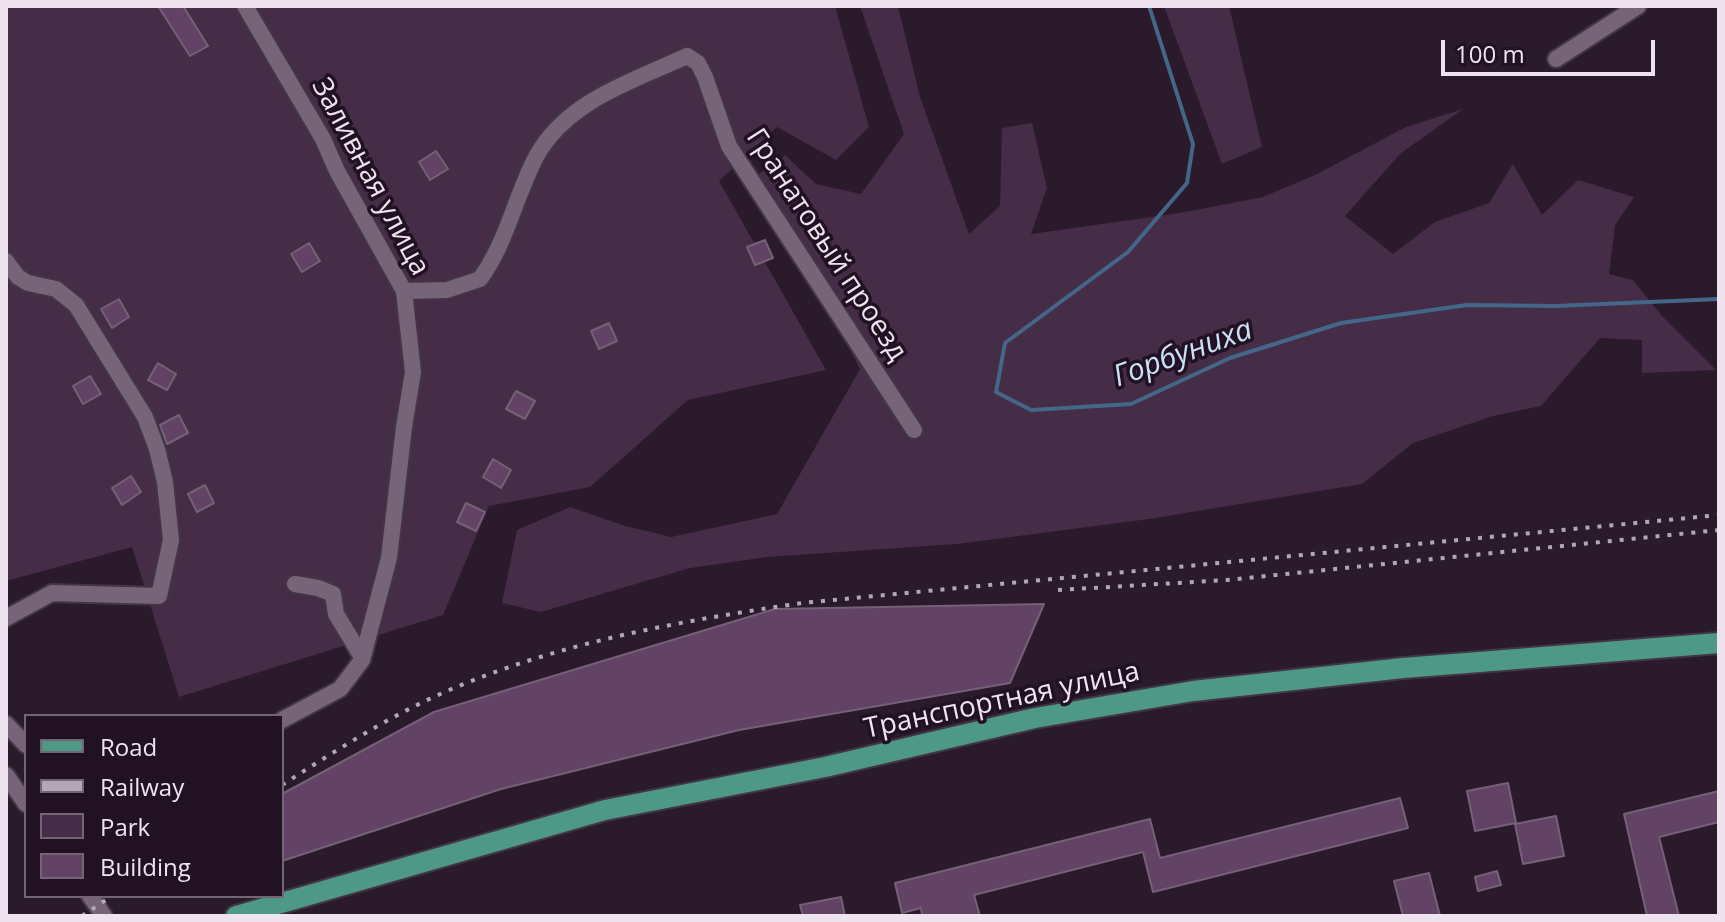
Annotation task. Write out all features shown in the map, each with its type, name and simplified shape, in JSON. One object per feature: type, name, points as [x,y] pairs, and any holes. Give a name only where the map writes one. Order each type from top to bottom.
[{"type":"main road","name":"Транспортная улица","points":[[236,916],[605,810],[825,767],[1035,718],[1193,691],[1403,668],[1719,643]]},
{"type":"main road","points":[[288,916],[311,894]]},
{"type":"street","name":"Заливная улица","points":[[245,6],[323,139],[337,171],[404,291],[413,372],[389,558],[362,657],[353,675],[340,689],[284,719]]},
{"type":"street","points":[[1556,59],[1638,6]]},
{"type":"street","name":"Гранатовый проезд","points":[[404,291],[447,290],[480,279],[501,244],[536,156],[561,125],[591,101],[687,56],[698,63],[705,77],[729,146],[914,430]]},
{"type":"street","points":[[6,261],[18,277],[28,283],[56,289],[76,305],[145,417],[165,482],[171,540],[159,596],[52,593],[6,618]]},
{"type":"street","points":[[295,584],[333,594],[336,614],[362,657]]},
{"type":"street","points":[[6,724],[24,743]]},
{"type":"street","points":[[6,775],[24,801]]},
{"type":"street","points":[[91,898],[104,916]]},
{"type":"green space","points":[[6,6],[835,6],[869,127],[836,160],[777,127],[719,181],[826,370],[688,400],[590,487],[489,506],[443,615],[179,697],[132,547],[6,581]]},
{"type":"green space","points":[[860,6],[898,6],[920,97],[969,234],[1000,206],[1002,128],[1032,123],[1047,188],[1031,234],[1180,213],[1263,197],[1315,175],[1406,127],[1463,109],[1400,154],[1345,216],[1393,254],[1435,222],[1489,203],[1513,164],[1542,215],[1578,180],[1634,197],[1615,225],[1609,274],[1633,280],[1662,316],[1716,370],[1642,373],[1642,340],[1600,338],[1541,406],[1493,416],[1413,443],[1362,484],[1149,519],[957,544],[767,557],[690,568],[541,612],[502,603],[517,530],[570,507],[622,525],[671,537],[777,514],[860,369],[827,304],[751,179],[785,155],[816,184],[861,194],[904,134]]},
{"type":"green space","points":[[1164,6],[1229,6],[1262,147],[1222,164]]},
{"type":"building","points":[[158,6],[183,6],[208,46],[190,56]]},
{"type":"building","points":[[436,151],[448,169],[430,180],[419,162]]},
{"type":"building","points":[[765,240],[773,258],[755,265],[747,247]]},
{"type":"building","points":[[309,243],[320,261],[302,272],[291,254]]},
{"type":"building","points":[[119,299],[129,317],[112,328],[101,309]]},
{"type":"building","points":[[609,323],[617,341],[599,349],[591,331]]},
{"type":"building","points":[[158,363],[176,374],[167,390],[148,380]]},
{"type":"building","points":[[90,376],[101,394],[83,404],[73,386]]},
{"type":"building","points":[[516,391],[535,401],[525,419],[506,409]]},
{"type":"building","points":[[179,415],[188,433],[167,444],[160,425]]},
{"type":"building","points":[[493,459],[511,470],[501,488],[483,477]]},
{"type":"building","points":[[131,476],[141,492],[122,505],[112,488]]},
{"type":"building","points":[[205,485],[214,503],[197,512],[188,494]]},
{"type":"building","points":[[466,503],[485,512],[476,531],[457,522]]},
{"type":"building","points":[[1044,604],[1010,683],[739,730],[501,789],[284,860],[284,793],[434,712],[775,609]]},
{"type":"building","points":[[1508,783],[1516,823],[1475,831],[1467,791]]},
{"type":"building","points":[[1719,791],[1719,822],[1659,837],[1679,916],[1647,916],[1624,814]]},
{"type":"building","points":[[1400,798],[1408,828],[1153,892],[1143,852],[974,895],[980,916],[922,916],[921,908],[902,913],[895,883],[1150,819],[1160,858]]},
{"type":"building","points":[[1556,816],[1564,856],[1523,864],[1515,824]]},
{"type":"building","points":[[1497,871],[1501,885],[1478,891],[1475,877]]},
{"type":"building","points":[[1429,873],[1440,916],[1403,916],[1394,881]]},
{"type":"building","points":[[841,897],[845,916],[803,916],[800,905]]},
{"type":"waterway","name":"Горбуниха","points":[[1149,6],[1193,144],[1187,183],[1128,252],[1005,343],[996,392],[1031,410],[1131,404],[1230,358],[1341,323],[1467,305],[1556,306],[1719,299]]},
{"type":"railway","points":[[284,784],[394,717],[464,684],[546,655],[673,624],[802,603],[1719,515]]},
{"type":"railway","points":[[1058,590],[1227,580],[1719,530]]},
{"type":"railway","points":[[82,916],[109,898]]}]
